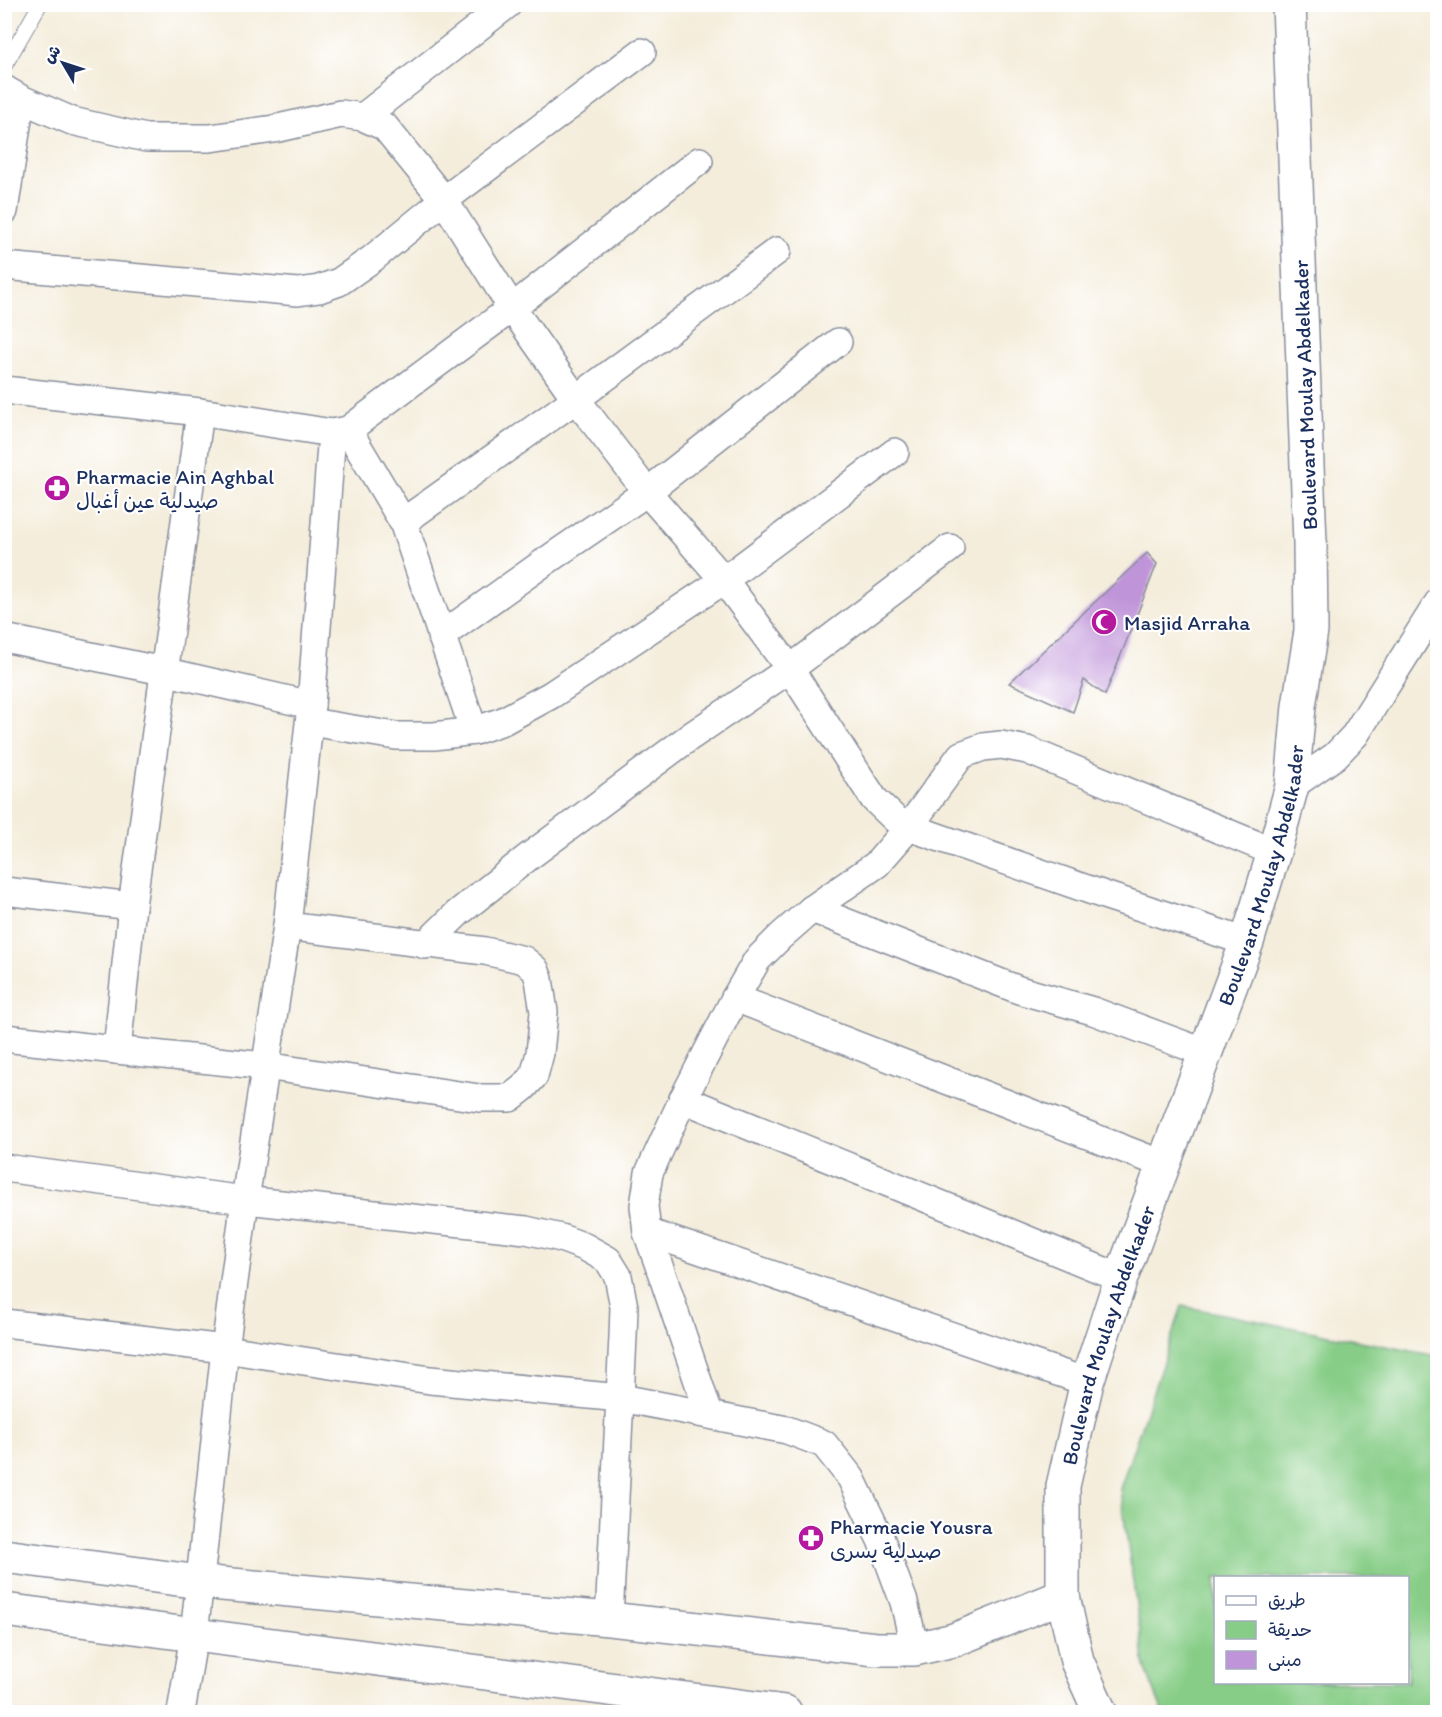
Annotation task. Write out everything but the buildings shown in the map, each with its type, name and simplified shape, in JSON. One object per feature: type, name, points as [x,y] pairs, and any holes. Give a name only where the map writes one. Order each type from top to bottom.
[{"type":"street","points":[[363,117],[508,4]]},
{"type":"street","name":"Boulevard Moulay Abdelkader","points":[[1100,1713],[1077,1661],[1063,1596],[1064,1486],[1087,1382],[1121,1278],[1247,942],[1274,852],[1292,786],[1299,706],[1311,631],[1310,542],[1289,4]]},
{"type":"street","points":[[4,266],[298,291],[319,289],[339,282],[372,259],[444,200],[642,52]]},
{"type":"street","points":[[4,211],[13,94],[72,121],[146,138],[210,138],[274,129],[341,114],[363,117],[385,127],[444,200],[512,308],[576,399],[647,492],[724,580],[790,669],[874,799],[902,823],[1107,896],[1247,942]]},
{"type":"street","points":[[4,390],[200,412],[340,432],[512,308],[699,161]]},
{"type":"street","points":[[404,522],[576,399],[777,250]]},
{"type":"street","points":[[441,636],[647,492],[838,342]]},
{"type":"street","points":[[117,1050],[132,906],[200,412]]},
{"type":"street","points":[[340,432],[404,522],[474,731]]},
{"type":"street","points":[[181,1713],[194,1635],[225,1349],[245,1200],[287,926],[340,432]]},
{"type":"street","points":[[4,638],[163,671],[310,714],[396,736],[434,736],[474,731],[503,721],[551,696],[724,580],[895,452]]},
{"type":"street","points":[[425,945],[458,913],[527,858],[691,736],[790,669],[950,548]]},
{"type":"street","points":[[1292,786],[1335,756],[1355,735],[1437,603]]},
{"type":"street","points":[[709,1414],[646,1232],[644,1206],[649,1173],[683,1099],[757,960],[812,909],[877,864],[902,823],[961,755],[983,747],[1001,745],[1027,750],[1274,852]]},
{"type":"street","points":[[4,891],[132,906]]},
{"type":"street","points":[[812,909],[1019,990],[1094,1011],[1206,1053]]},
{"type":"street","points":[[4,1038],[265,1066],[479,1098],[510,1098],[534,1076],[540,1053],[544,1012],[539,979],[535,969],[524,960],[485,951],[287,926]]},
{"type":"street","points":[[735,998],[1165,1165]]},
{"type":"street","points":[[683,1099],[1121,1278]]},
{"type":"street","points":[[4,1168],[245,1200],[526,1230],[561,1238],[585,1247],[608,1260],[618,1276],[624,1306],[609,1619]]},
{"type":"street","points":[[646,1232],[1087,1382]]},
{"type":"street","points":[[4,1323],[225,1349],[430,1380],[621,1398],[787,1430],[824,1444],[851,1478],[880,1540],[904,1602],[915,1648]]},
{"type":"street","points":[[4,1556],[200,1582],[609,1619],[876,1649],[915,1648],[954,1640],[1063,1596]]},
{"type":"street","points":[[4,1610],[785,1713]]},
{"type":"lane","points":[[4,68],[40,4]]},
{"type":"green space","points":[[1182,1306],[1437,1356],[1437,1712],[1163,1712],[1145,1667],[1120,1489]]},
{"type":"place","name":"Pharmacie Ain Aghbal صيدلية عين أغبال","points":[[57,488]]},
{"type":"place","name":"Masjid Arraha","points":[[1104,622]]},
{"type":"place","name":"Pharmacie Yousra صيدلية يسرى","points":[[811,1538]]}]
